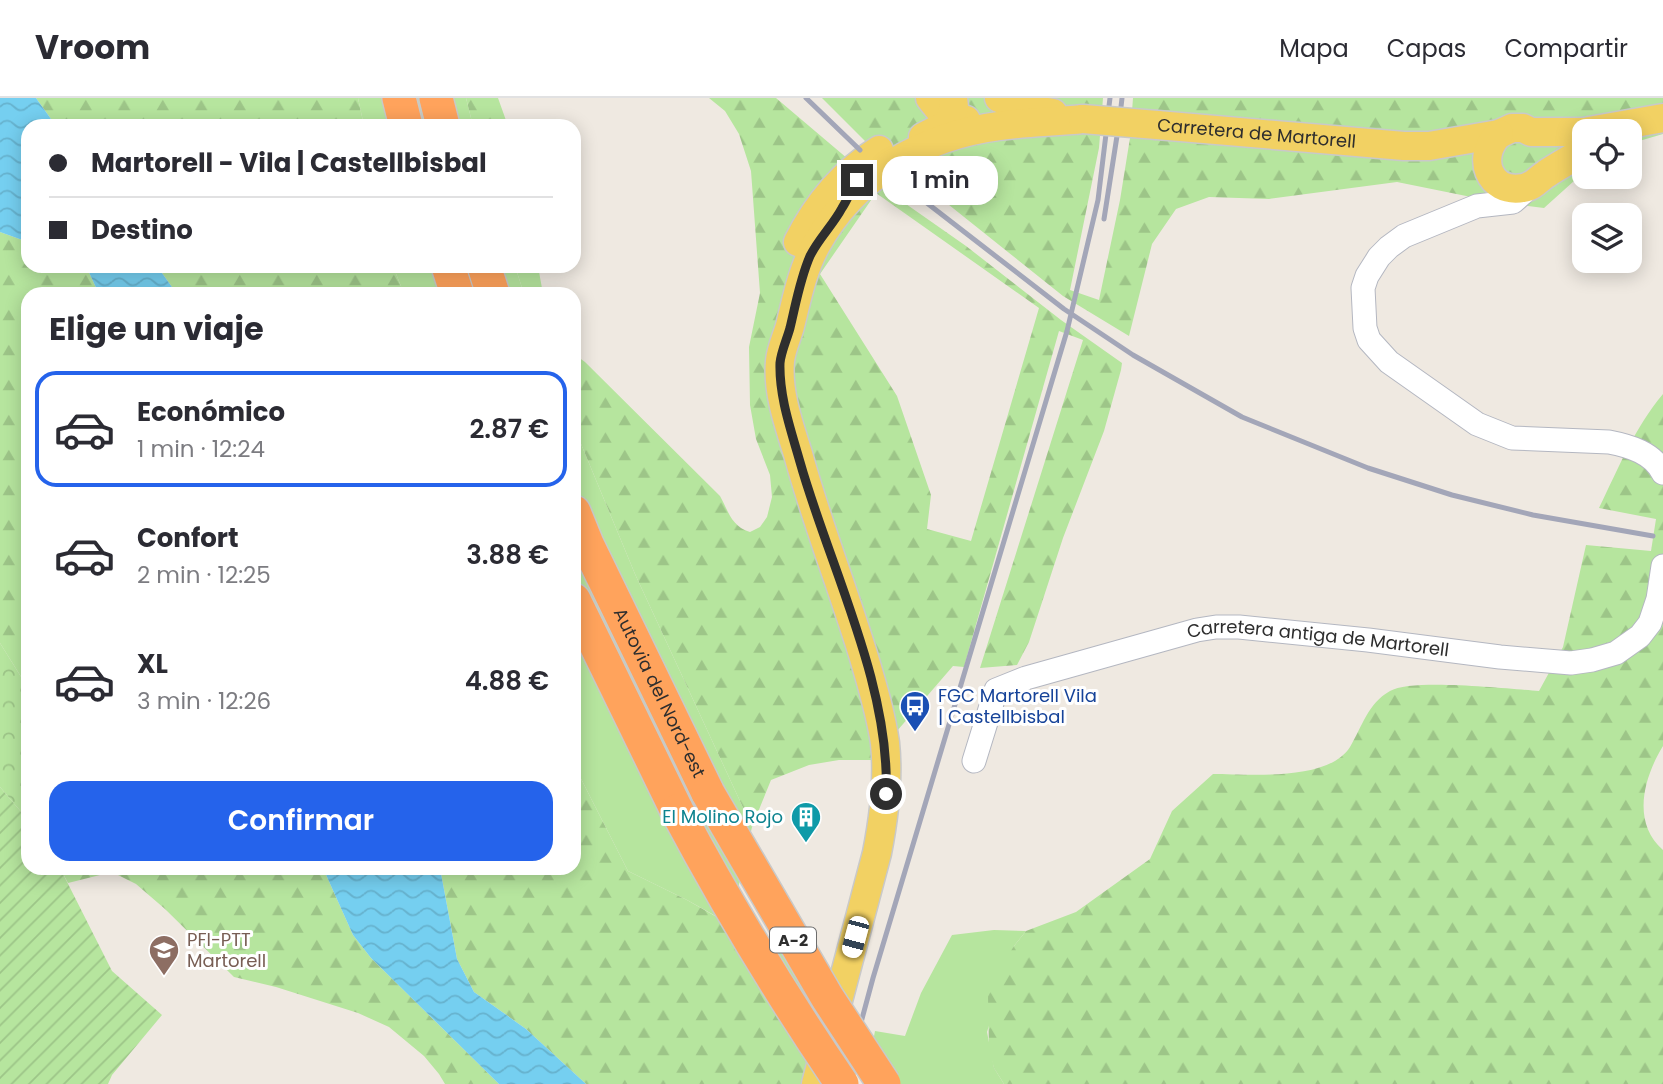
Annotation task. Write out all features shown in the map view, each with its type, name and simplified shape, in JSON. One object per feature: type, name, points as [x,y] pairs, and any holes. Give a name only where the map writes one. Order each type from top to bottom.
[{"type":"highway","points":[[399,98],[404,119]]},
{"type":"highway","points":[[436,98],[441,119]]},
{"type":"highway","name":"Autovia del Nord-est","points":[[581,529],[708,793],[827,997],[884,1084]]},
{"type":"highway","name":"Autovia del Nord-est","points":[[581,614],[677,811],[734,914],[781,992],[842,1084]]},
{"type":"main road","points":[[909,132],[918,117],[922,98]]},
{"type":"main road","points":[[930,98],[942,113],[952,108],[1007,110]]},
{"type":"main road","points":[[816,1084],[877,853],[883,823],[887,768],[881,719],[870,680],[789,423],[782,395],[775,323],[781,281],[790,257],[808,222],[842,178],[875,152],[952,108]]},
{"type":"main road","points":[[842,208],[857,180],[882,159],[948,124],[952,108]]},
{"type":"main road","points":[[780,361],[802,277],[821,236],[842,208],[869,180],[905,155],[1007,110]]},
{"type":"main road","name":"Carretera de Martorell","points":[[1007,110],[1083,119],[1429,146]]},
{"type":"main road","points":[[1642,124],[1663,118]]},
{"type":"main road","points":[[1429,146],[1523,128],[1538,137],[1546,149],[1547,165],[1538,180]]},
{"type":"main road","points":[[1531,132],[1572,131]]},
{"type":"main road","points":[[1489,171],[1486,161],[1489,145],[1499,134]]},
{"type":"main road","points":[[1429,146],[1462,155],[1489,171],[1505,187],[1523,188],[1572,159]]},
{"type":"street","points":[[1473,208],[1489,171]]},
{"type":"street","points":[[1538,180],[1513,202],[1473,208],[1404,236],[1379,257],[1363,288],[1364,322],[1369,340],[1403,374],[1491,431],[1512,438],[1625,445],[1639,450],[1655,461],[1663,473]]},
{"type":"street","name":"Carretera antiga de Martorell","points":[[974,761],[991,699],[996,690],[1197,630],[1239,627],[1571,663],[1604,657],[1616,653],[1640,636],[1650,623],[1658,600],[1663,566]]},
{"type":"green space","points":[[36,98],[358,98],[362,119],[51,119]]},
{"type":"green space","points":[[358,98],[466,98],[471,119],[362,119]]},
{"type":"green space","points":[[466,98],[498,98],[506,119],[471,119]]},
{"type":"green space","points":[[709,98],[776,98],[848,159],[868,144],[822,98],[1103,98],[1099,148],[1070,290],[1099,300],[1120,200],[1133,98],[1663,98],[1663,134],[1642,140],[1642,119],[1572,119],[1572,183],[1544,208],[1496,202],[1397,182],[1269,199],[1209,197],[1176,209],[1152,244],[1129,336],[1063,296],[904,169],[886,190],[966,246],[1061,320],[1122,363],[1121,370],[1104,431],[1063,538],[1029,642],[1017,665],[980,668],[1083,340],[1059,331],[964,667],[953,666],[872,760],[839,760],[809,765],[771,780],[752,827],[635,574],[581,444],[581,359],[720,496],[731,518],[739,526],[750,532],[760,527],[767,517],[772,497],[770,475],[756,439],[750,405],[749,347],[760,293],[751,171],[739,134],[725,111]],"holes":[[[876,193],[1039,308],[971,541],[927,529],[931,495],[897,396],[820,274]]]},
{"type":"green space","points":[[0,232],[21,240],[21,273],[89,273],[96,287],[21,287],[21,677],[0,643]]},
{"type":"green space","points":[[162,273],[396,273],[401,287],[172,287]]},
{"type":"green space","points":[[396,273],[517,273],[522,287],[401,287]]},
{"type":"green space","points":[[517,273],[539,273],[542,287],[522,287]]},
{"type":"green space","points":[[1663,394],[1663,746],[1646,785],[1644,813],[1653,839],[1663,850],[1663,1084],[1004,1084],[994,1068],[989,1050],[988,996],[994,978],[1014,946],[1026,931],[1076,912],[1150,859],[1172,811],[1213,774],[1286,774],[1324,766],[1339,758],[1350,747],[1376,702],[1390,691],[1401,687],[1462,685],[1539,691],[1563,647],[1586,545],[1651,551],[1656,519],[1599,508],[1635,434]]},
{"type":"green space","points":[[581,444],[635,574],[752,827],[730,924],[628,871],[581,779]]},
{"type":"green space","points":[[0,643],[21,677],[21,812],[0,787]]},
{"type":"green space","points":[[581,779],[628,871],[687,900],[787,957],[853,1030],[844,1057],[841,1084],[586,1084],[526,1029],[474,992],[457,959],[441,875],[581,875]]},
{"type":"green space","points":[[0,787],[21,812],[21,875],[64,875],[112,971],[162,1015],[112,1075],[108,1084],[0,1084]]},
{"type":"green space","points":[[64,875],[100,875],[68,883]]},
{"type":"green space","points":[[118,875],[326,875],[353,935],[371,958],[499,1084],[445,1084],[424,1056],[389,1027],[358,1013],[276,987],[234,977],[136,884]]},
{"type":"green space","points":[[994,930],[1026,931],[1014,946],[987,1032],[994,1068],[1004,1084],[865,1084],[875,1031],[905,1036],[921,993],[952,935]]},
{"type":"water","points":[[0,98],[36,98],[51,119],[21,119],[21,240],[0,232]]},
{"type":"water","points":[[89,273],[162,273],[172,287],[96,287]]},
{"type":"water","points":[[326,875],[441,875],[457,959],[474,992],[526,1029],[586,1084],[499,1084],[371,958],[353,935]]},
{"type":"railway","points":[[806,98],[860,150]]},
{"type":"railway","points":[[1109,106],[1110,98]]},
{"type":"railway","points":[[1121,107],[1122,98]]},
{"type":"railway","points":[[851,1084],[859,1030],[873,978],[1067,331],[1098,200],[1106,134]]},
{"type":"railway","points":[[1104,219],[1117,136]]},
{"type":"railway","points":[[892,176],[1064,309],[1133,355],[1242,417],[1368,468],[1452,495],[1533,515],[1653,536]]},
{"type":"place","name":"FGC Martorell Vila | Castellbisbal","points":[[915,733]]},
{"type":"place","name":"El Molino Rojo","points":[[806,844]]},
{"type":"place","name":"PFI-PTT Martorell","points":[[164,977]]},
{"type":"route","points":[[857,180],[810,256],[780,361],[782,395],[804,478],[858,637],[881,719],[887,768],[886,794]]}]
